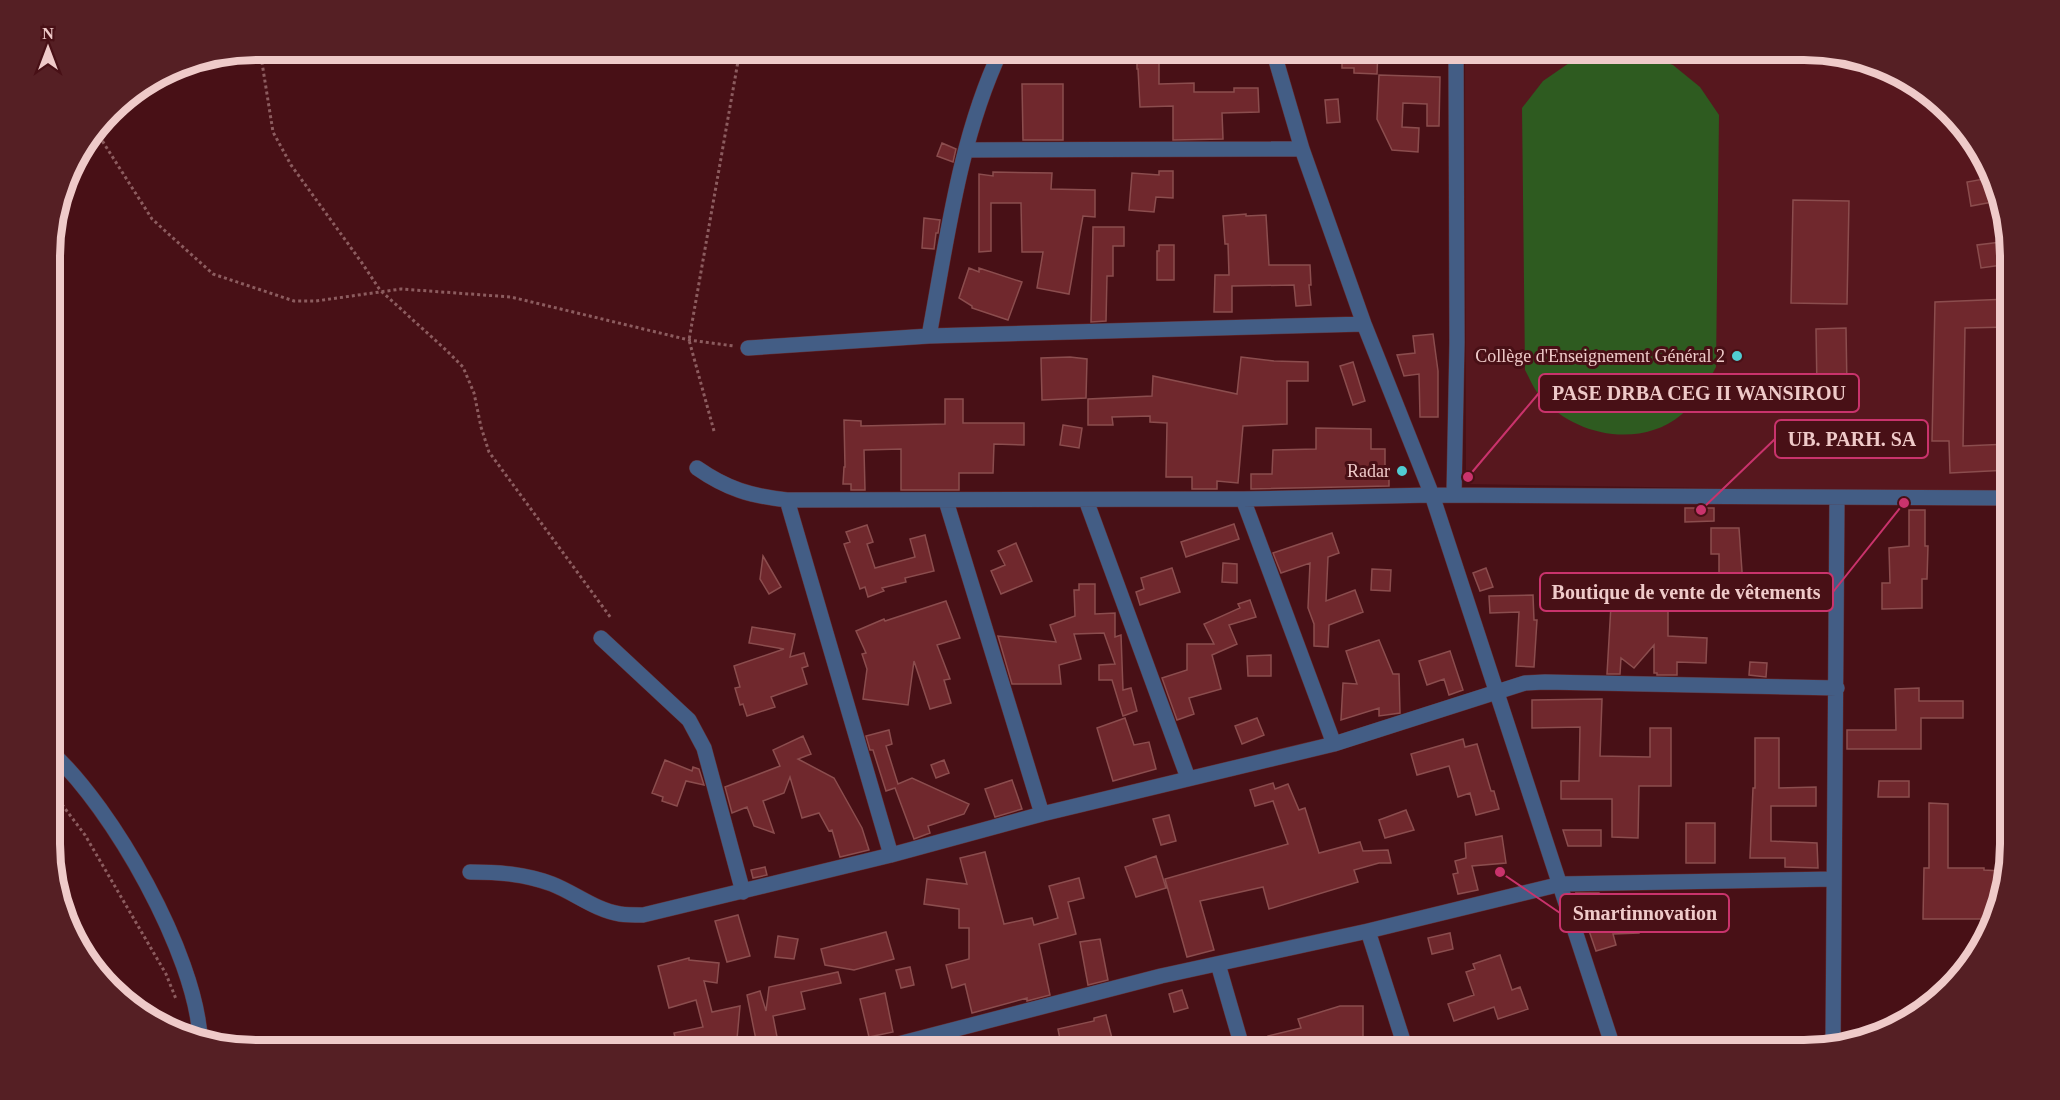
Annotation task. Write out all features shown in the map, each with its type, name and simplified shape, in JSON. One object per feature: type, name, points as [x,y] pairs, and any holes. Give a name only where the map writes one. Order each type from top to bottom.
[{"type":"street","points":[[929,336],[966,150],[989,75],[996,60]]},
{"type":"street","points":[[1276,60],[1302,149],[1364,324],[1432,495],[1611,1040]]},
{"type":"street","points":[[1454,495],[1457,342],[1456,60]]},
{"type":"street","points":[[966,150],[1302,149]]},
{"type":"street","points":[[748,348],[929,336],[1364,324]]},
{"type":"street","points":[[697,468],[714,480],[735,490],[787,500],[1244,499],[1432,495],[2000,498]]},
{"type":"street","points":[[1833,1037],[1837,498]]},
{"type":"street","points":[[1244,499],[1334,744]]},
{"type":"street","points":[[787,500],[891,855]]},
{"type":"street","points":[[1086,500],[1188,778]]},
{"type":"street","points":[[946,501],[1042,814]]},
{"type":"street","points":[[601,638],[689,720],[697,732],[704,748],[744,892]]},
{"type":"street","points":[[470,872],[503,872],[530,877],[555,885],[604,909],[620,914],[643,915],[891,855],[1042,814],[1334,744],[1525,683],[1837,688]]},
{"type":"street","points":[[60,760],[103,814],[143,877],[177,947],[191,988],[199,1031]]},
{"type":"street","points":[[915,1040],[1218,964],[1368,931],[1561,884],[1834,879]]},
{"type":"street","points":[[1368,931],[1403,1040]]},
{"type":"street","points":[[1218,964],[1240,1040]]},
{"type":"path","points":[[261,60],[273,132],[291,165],[380,290],[463,367],[474,393],[489,453],[610,618]]},
{"type":"path","points":[[714,431],[689,340],[738,60]]},
{"type":"path","points":[[100,138],[152,219],[213,274],[294,301],[316,301],[357,296],[380,290],[401,289],[511,297],[689,340],[748,348]]},
{"type":"path","points":[[60,802],[85,835],[166,974],[177,1002]]},
{"type":"shaded area","name":"Collège d'Enseignement Général 2","points":[[1465,60],[1804,60],[1842,64],[1867,70],[1913,93],[1943,117],[1974,158],[1993,205],[1998,230],[2000,256],[2000,493],[1466,484]]},
{"type":"green space","points":[[1659,60],[1673,65],[1700,87],[1719,115],[1716,367],[1701,393],[1681,415],[1665,426],[1646,432],[1627,435],[1608,433],[1589,429],[1571,421],[1541,397],[1525,370],[1522,108],[1543,81],[1572,61]]},
{"type":"building","points":[[1136,60],[1159,60],[1159,84],[1194,83],[1194,92],[1234,92],[1234,88],[1258,88],[1259,112],[1222,113],[1223,139],[1173,140],[1173,106],[1140,107]]},
{"type":"building","points":[[1342,60],[1378,60],[1377,74],[1354,73],[1354,68],[1342,68]]},
{"type":"building","points":[[1379,75],[1440,77],[1439,126],[1427,126],[1427,104],[1403,103],[1402,127],[1419,128],[1418,152],[1392,150],[1377,119]]},
{"type":"building","points":[[1022,84],[1063,84],[1063,140],[1023,140]]},
{"type":"building","points":[[1338,99],[1340,122],[1327,123],[1325,100]]},
{"type":"building","points":[[942,143],[956,149],[953,162],[937,156]]},
{"type":"building","points":[[1159,171],[1173,171],[1173,198],[1156,197],[1154,212],[1129,210],[1132,173],[1159,175]]},
{"type":"building","points":[[993,172],[1052,173],[1051,189],[1095,190],[1095,217],[1083,216],[1069,294],[1037,288],[1043,252],[1022,252],[1021,203],[991,203],[991,251],[979,252],[979,174],[993,176]]},
{"type":"building","points":[[1984,179],[1992,202],[1971,206],[1967,182]]},
{"type":"building","points":[[1793,200],[1849,201],[1847,304],[1791,303]]},
{"type":"building","points":[[1246,214],[1246,216],[1266,215],[1269,265],[1310,265],[1311,305],[1296,306],[1294,285],[1232,286],[1232,312],[1214,312],[1215,275],[1229,275],[1228,244],[1225,244],[1223,216]]},
{"type":"building","points":[[924,218],[940,220],[934,249],[922,248]]},
{"type":"building","points":[[1093,227],[1124,227],[1124,246],[1113,246],[1113,276],[1107,276],[1106,321],[1091,322]]},
{"type":"building","points":[[1999,242],[2000,265],[1981,268],[1977,245]]},
{"type":"building","points":[[1159,245],[1174,245],[1174,280],[1157,280]]},
{"type":"building","points":[[969,268],[979,272],[979,268],[1022,282],[1008,320],[972,308],[959,298]]},
{"type":"building","points":[[2000,299],[2000,327],[1965,328],[1963,446],[2000,444],[2000,470],[1950,473],[1949,441],[1932,441],[1935,302]]},
{"type":"building","points":[[1846,328],[1847,388],[1817,389],[1816,329]]},
{"type":"building","points":[[1433,334],[1438,371],[1438,417],[1420,417],[1419,374],[1404,376],[1397,355],[1415,353],[1413,336]]},
{"type":"building","points":[[1241,357],[1308,362],[1308,381],[1287,381],[1287,424],[1243,426],[1238,483],[1217,481],[1217,489],[1192,489],[1192,477],[1166,477],[1167,423],[1150,422],[1150,416],[1112,417],[1113,425],[1088,425],[1088,399],[1152,396],[1153,376],[1237,394]]},
{"type":"building","points":[[1041,358],[1087,359],[1086,398],[1042,400]]},
{"type":"building","points":[[1353,362],[1365,401],[1353,405],[1340,366]]},
{"type":"building","points":[[945,399],[963,399],[963,423],[1024,423],[1024,445],[994,444],[993,473],[959,473],[959,490],[901,490],[901,449],[864,450],[865,490],[851,490],[851,484],[843,484],[844,420],[861,421],[861,426],[945,424]]},
{"type":"building","points":[[1063,425],[1082,428],[1079,448],[1060,445]]},
{"type":"building","points":[[1316,428],[1371,429],[1371,449],[1385,449],[1385,471],[1389,471],[1389,486],[1251,489],[1251,474],[1272,474],[1273,450],[1316,449]]},
{"type":"building","points":[[1685,508],[1714,508],[1714,521],[1685,522]]},
{"type":"building","points":[[1909,510],[1925,510],[1925,546],[1928,546],[1927,579],[1922,579],[1922,608],[1882,609],[1882,583],[1890,583],[1889,548],[1909,546]]},
{"type":"building","points":[[1234,524],[1239,539],[1186,557],[1181,542]]},
{"type":"building","points":[[867,525],[873,542],[867,544],[875,568],[915,557],[910,539],[925,535],[934,571],[905,578],[906,582],[882,588],[884,591],[868,597],[865,587],[860,589],[844,544],[850,542],[846,532]]},
{"type":"building","points":[[1711,528],[1739,528],[1743,586],[1719,587],[1719,554],[1711,554]]},
{"type":"building","points":[[1332,533],[1339,553],[1328,557],[1326,601],[1355,590],[1363,612],[1329,625],[1328,647],[1314,646],[1314,624],[1308,608],[1310,563],[1281,573],[1273,553]]},
{"type":"building","points":[[1016,543],[1032,581],[1001,594],[991,571],[1005,565],[998,551]]},
{"type":"building","points":[[763,556],[781,587],[769,594],[760,579]]},
{"type":"building","points":[[1223,563],[1237,564],[1237,583],[1222,582]]},
{"type":"building","points":[[1172,568],[1180,592],[1140,605],[1136,592],[1144,589],[1141,578]]},
{"type":"building","points":[[1486,568],[1493,587],[1480,591],[1473,573]]},
{"type":"building","points":[[1372,569],[1391,570],[1390,591],[1371,590]]},
{"type":"building","points":[[1079,584],[1095,584],[1095,614],[1115,613],[1115,637],[1121,635],[1123,690],[1131,688],[1137,711],[1123,716],[1112,680],[1099,680],[1099,665],[1115,664],[1104,633],[1074,634],[1081,659],[1059,665],[1061,684],[1012,684],[998,636],[1056,642],[1050,625],[1075,616],[1074,590],[1079,590]]},
{"type":"building","points":[[1612,588],[1650,590],[1649,598],[1660,597],[1668,607],[1668,636],[1707,638],[1706,663],[1677,662],[1677,675],[1657,675],[1654,673],[1654,645],[1634,668],[1621,658],[1620,674],[1607,674]]},
{"type":"building","points":[[1533,595],[1534,620],[1537,620],[1534,667],[1516,666],[1519,612],[1490,613],[1489,596]]},
{"type":"building","points":[[1250,600],[1256,617],[1229,625],[1237,644],[1212,655],[1221,689],[1189,698],[1194,714],[1177,720],[1162,678],[1187,670],[1187,644],[1214,644],[1204,624],[1240,608],[1238,604]]},
{"type":"building","points":[[946,601],[960,638],[937,645],[950,679],[944,680],[951,703],[930,709],[914,661],[908,705],[863,699],[867,669],[862,654],[866,653],[856,631],[884,619],[885,621]]},
{"type":"building","points":[[752,627],[795,634],[790,657],[804,653],[808,666],[802,668],[807,684],[771,697],[775,707],[747,716],[743,704],[740,705],[735,688],[740,687],[734,666],[784,649],[749,643]]},
{"type":"building","points":[[1379,640],[1393,674],[1399,674],[1400,713],[1379,716],[1379,708],[1341,720],[1343,683],[1357,684],[1346,651]]},
{"type":"building","points":[[1450,651],[1463,690],[1449,695],[1444,679],[1427,685],[1419,661]]},
{"type":"building","points":[[1271,655],[1271,676],[1248,676],[1247,656]]},
{"type":"building","points":[[1750,662],[1767,663],[1766,677],[1749,675]]},
{"type":"building","points":[[1919,688],[1919,701],[1963,701],[1963,718],[1921,718],[1921,749],[1847,749],[1847,730],[1896,730],[1895,689]]},
{"type":"building","points":[[1602,699],[1600,756],[1650,757],[1650,728],[1671,728],[1671,786],[1639,786],[1638,838],[1612,837],[1612,799],[1561,799],[1561,781],[1579,781],[1580,727],[1532,728],[1532,700]]},
{"type":"building","points":[[1125,718],[1134,745],[1149,742],[1156,769],[1113,781],[1097,728]]},
{"type":"building","points":[[1257,718],[1264,735],[1242,744],[1235,726]]},
{"type":"building","points":[[889,730],[892,744],[886,746],[898,784],[912,778],[969,804],[964,814],[928,826],[930,833],[914,839],[895,788],[886,791],[866,736]]},
{"type":"building","points":[[803,736],[811,754],[798,759],[834,778],[862,828],[869,850],[840,857],[832,830],[829,831],[819,813],[802,818],[790,777],[784,793],[763,801],[774,833],[754,826],[747,807],[732,813],[725,787],[780,766],[773,750]]},
{"type":"building","points":[[1755,738],[1779,738],[1779,788],[1816,787],[1816,806],[1771,806],[1771,841],[1817,843],[1818,868],[1785,867],[1785,858],[1750,858],[1753,788],[1755,788]]},
{"type":"building","points":[[1463,739],[1465,747],[1477,744],[1491,791],[1494,791],[1499,809],[1476,815],[1470,793],[1458,797],[1449,766],[1417,775],[1411,754]]},
{"type":"building","points":[[665,760],[692,771],[693,767],[699,769],[704,785],[686,781],[677,806],[662,801],[663,797],[652,793]]},
{"type":"building","points":[[944,760],[949,773],[936,778],[931,765]]},
{"type":"building","points":[[1012,780],[1022,809],[995,817],[985,789]]},
{"type":"building","points":[[1879,781],[1909,781],[1909,797],[1878,797]]},
{"type":"building","points":[[1273,783],[1275,789],[1288,784],[1299,810],[1305,808],[1319,853],[1360,842],[1363,851],[1388,850],[1391,863],[1379,863],[1354,870],[1358,882],[1269,909],[1263,887],[1200,901],[1214,950],[1187,957],[1165,879],[1288,844],[1273,801],[1255,806],[1250,790]]},
{"type":"building","points":[[1929,803],[1948,804],[1948,868],[1984,868],[1984,870],[1998,871],[1985,919],[1923,919],[1924,868],[1929,868]]},
{"type":"building","points":[[1406,810],[1414,830],[1385,838],[1379,820]]},
{"type":"building","points":[[1169,815],[1176,841],[1161,845],[1153,819]]},
{"type":"building","points":[[1686,823],[1715,823],[1715,863],[1686,863]]},
{"type":"building","points":[[1563,830],[1601,830],[1601,846],[1568,846]]},
{"type":"building","points":[[1502,836],[1506,863],[1472,866],[1478,890],[1458,894],[1453,874],[1458,873],[1455,861],[1466,858],[1465,843]]},
{"type":"building","points":[[985,852],[1004,924],[1032,918],[1034,925],[1058,918],[1049,886],[1079,878],[1084,898],[1068,902],[1076,934],[1039,944],[1050,995],[1027,1001],[1027,998],[972,1013],[965,984],[952,988],[946,965],[969,959],[969,928],[959,928],[959,909],[924,904],[927,879],[967,884],[960,858]]},
{"type":"building","points":[[1156,856],[1166,888],[1136,897],[1125,867]]},
{"type":"building","points":[[765,867],[767,875],[753,878],[751,870]]},
{"type":"building","points":[[1576,893],[1599,893],[1601,899],[1638,897],[1639,933],[1613,934],[1616,945],[1596,951]]},
{"type":"building","points":[[738,915],[750,956],[727,962],[715,921]]},
{"type":"building","points":[[886,932],[894,959],[854,970],[825,965],[821,949]]},
{"type":"building","points":[[1450,933],[1453,949],[1432,954],[1428,938]]},
{"type":"building","points":[[778,936],[798,939],[794,959],[775,957]]},
{"type":"building","points":[[1100,939],[1108,980],[1088,985],[1080,942]]},
{"type":"building","points":[[1500,955],[1512,990],[1520,987],[1528,1009],[1498,1019],[1494,1007],[1454,1021],[1448,1004],[1474,995],[1466,972],[1475,969],[1473,964]]},
{"type":"building","points":[[689,958],[689,960],[719,963],[717,983],[704,981],[712,1012],[740,1006],[737,1040],[676,1040],[674,1033],[703,1027],[696,1000],[669,1008],[658,966]]},
{"type":"building","points":[[910,967],[914,985],[901,988],[896,970]]},
{"type":"building","points":[[838,972],[841,983],[801,992],[805,1009],[773,1016],[778,1040],[756,1040],[747,995],[760,991],[766,1011],[769,987]]},
{"type":"building","points":[[1182,990],[1188,1008],[1174,1012],[1169,994]]},
{"type":"building","points":[[885,993],[893,1032],[869,1037],[860,999]]},
{"type":"building","points":[[1340,1006],[1363,1006],[1363,1040],[1269,1040],[1268,1036],[1301,1028],[1298,1019]]},
{"type":"building","points":[[1106,1015],[1112,1040],[1060,1040],[1058,1029],[1094,1021],[1094,1018]]},
{"type":"place","name":"Collège d'Enseignement Général 2","points":[[1737,356]]},
{"type":"place","name":"Radar","points":[[1402,471]]},
{"type":"place","name":"PASE DRBA CEG II WANSIROU","points":[[1468,477]]},
{"type":"place","name":"Boutique de vente de vêtements","points":[[1904,503]]},
{"type":"place","name":"UB. PARH. SA","points":[[1701,510]]},
{"type":"place","name":"Smartinnovation","points":[[1500,872]]}]
